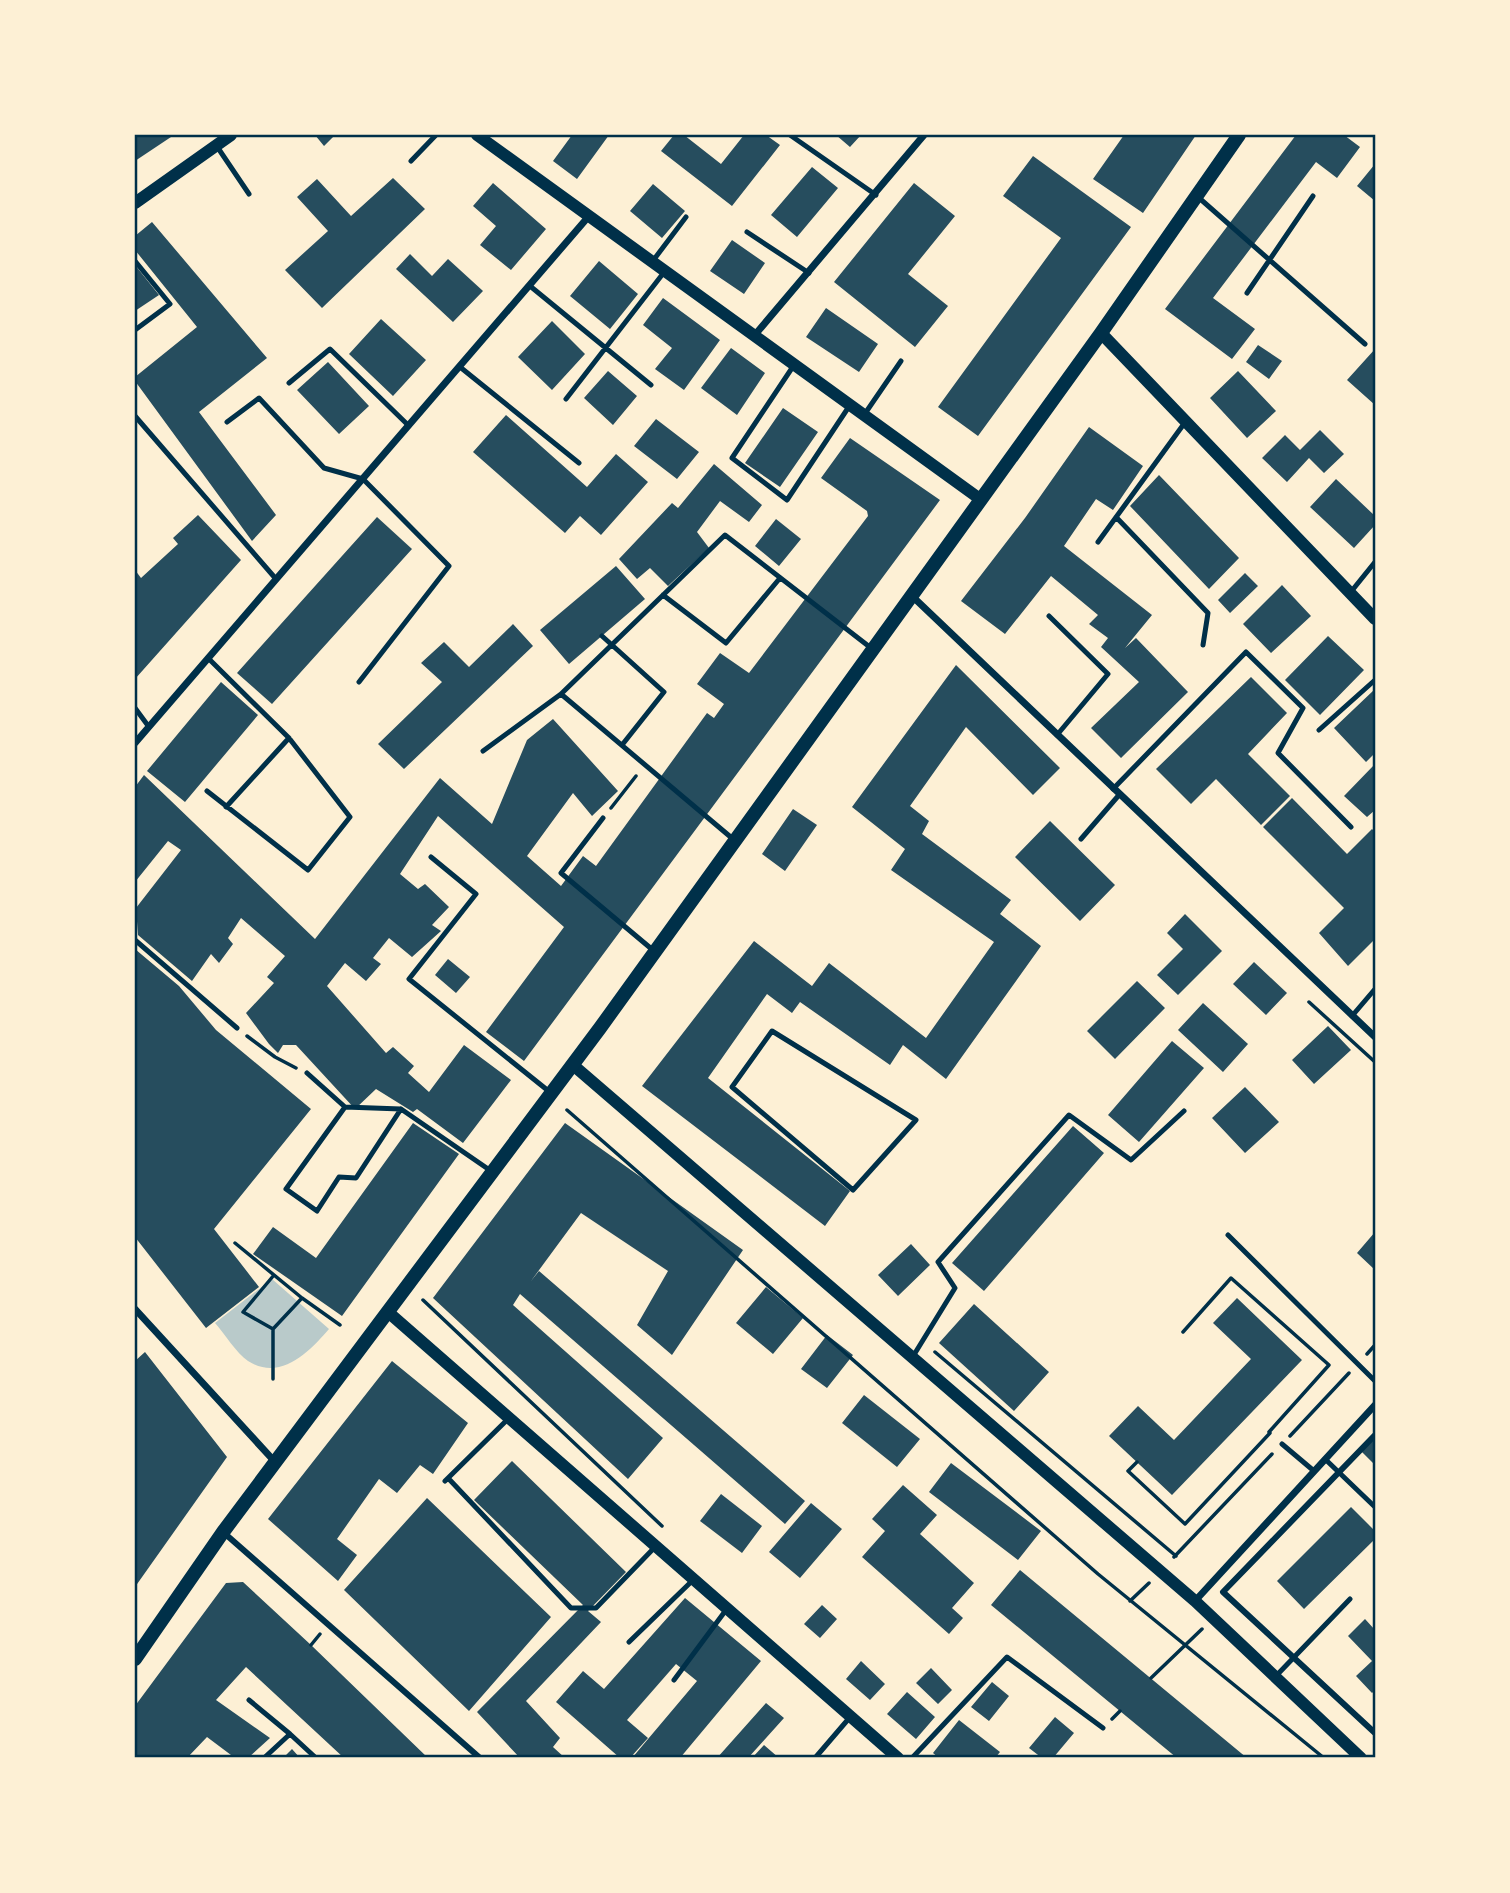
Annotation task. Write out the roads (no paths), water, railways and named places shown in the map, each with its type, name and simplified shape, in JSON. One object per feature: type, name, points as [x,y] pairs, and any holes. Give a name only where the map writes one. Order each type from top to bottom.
[{"type":"main road","points":[[135,1659],[223,1532],[573,1065],[1101,333],[1239,135]]},
{"type":"street","points":[[135,203],[231,135]]},
{"type":"street","points":[[754,336],[924,135]]},
{"type":"street","points":[[480,136],[980,499]]},
{"type":"street","points":[[135,743],[589,216]]},
{"type":"street","points":[[1101,333],[1375,619]]},
{"type":"street","points":[[912,595],[1375,1037]]},
{"type":"street","points":[[573,1065],[1195,1601],[1361,1758]]},
{"type":"street","points":[[135,1312],[277,1463]]},
{"type":"street","points":[[388,1312],[898,1758]]},
{"type":"street","points":[[1195,1601],[1375,1405]]},
{"type":"street","points":[[1375,1435],[1223,1592],[1375,1733]]},
{"type":"street","points":[[223,1532],[480,1758]]},
{"type":"lane","points":[[411,161],[436,135]]},
{"type":"lane","points":[[790,135],[876,195]]},
{"type":"lane","points":[[216,145],[249,194]]},
{"type":"lane","points":[[1195,195],[1365,344]]},
{"type":"lane","points":[[1247,293],[1313,196]]},
{"type":"lane","points":[[652,262],[686,217]]},
{"type":"lane","points":[[747,232],[809,273]]},
{"type":"lane","points":[[135,261],[170,304],[135,330]]},
{"type":"lane","points":[[566,399],[665,271]]},
{"type":"lane","points":[[530,286],[651,385]]},
{"type":"lane","points":[[289,383],[330,349],[409,426]]},
{"type":"lane","points":[[864,415],[901,361]]},
{"type":"lane","points":[[794,365],[732,458],[787,500],[850,405]]},
{"type":"lane","points":[[460,367],[579,463]]},
{"type":"lane","points":[[227,422],[259,398],[324,468],[363,479],[449,566],[359,682]]},
{"type":"lane","points":[[135,416],[276,579]]},
{"type":"lane","points":[[1098,542],[1186,421]]},
{"type":"lane","points":[[1116,517],[1208,613],[1203,645]]},
{"type":"lane","points":[[483,751],[561,694],[725,535],[873,650]]},
{"type":"lane","points":[[1350,593],[1375,562]]},
{"type":"lane","points":[[663,595],[726,643],[780,578]]},
{"type":"lane","points":[[1049,616],[1108,674],[1057,735]]},
{"type":"lane","points":[[602,636],[664,692],[622,745]]},
{"type":"lane","points":[[1081,839],[1116,792],[1246,652],[1303,708],[1278,752],[1352,827]]},
{"type":"lane","points":[[207,791],[308,870],[350,817],[289,738],[208,658]]},
{"type":"lane","points":[[1319,730],[1375,680]]},
{"type":"lane","points":[[561,694],[734,840]]},
{"type":"lane","points":[[135,708],[149,727]]},
{"type":"lane","points":[[226,807],[289,738]]},
{"type":"lane","points":[[603,818],[561,873],[654,951]]},
{"type":"lane","points":[[431,857],[476,894],[409,979],[551,1093]]},
{"type":"lane","points":[[135,940],[237,1028]]},
{"type":"lane","points":[[1352,1016],[1375,989]]},
{"type":"lane","points":[[772,1031],[916,1120],[853,1190],[732,1087],[772,1031]]},
{"type":"lane","points":[[307,1073],[345,1107],[401,1109],[494,1173]]},
{"type":"lane","points":[[345,1107],[286,1189],[317,1211],[339,1177],[356,1178],[401,1109]]},
{"type":"lane","points":[[912,1358],[955,1288],[938,1262],[1069,1115],[1131,1160],[1184,1111]]},
{"type":"lane","points":[[1228,1235],[1375,1381]]},
{"type":"lane","points":[[510,1417],[446,1479],[571,1608],[596,1608],[657,1546]]},
{"type":"lane","points":[[1282,1444],[1314,1471]]},
{"type":"lane","points":[[1325,1459],[1375,1507]]},
{"type":"lane","points":[[629,1643],[695,1578]]},
{"type":"lane","points":[[1275,1677],[1350,1598]]},
{"type":"lane","points":[[674,1680],[728,1608]]},
{"type":"lane","points":[[912,1758],[1007,1657],[1103,1728]]},
{"type":"lane","points":[[249,1700],[316,1758]]},
{"type":"lane","points":[[815,1758],[851,1716]]},
{"type":"lane","points":[[264,1758],[290,1734]]}]
